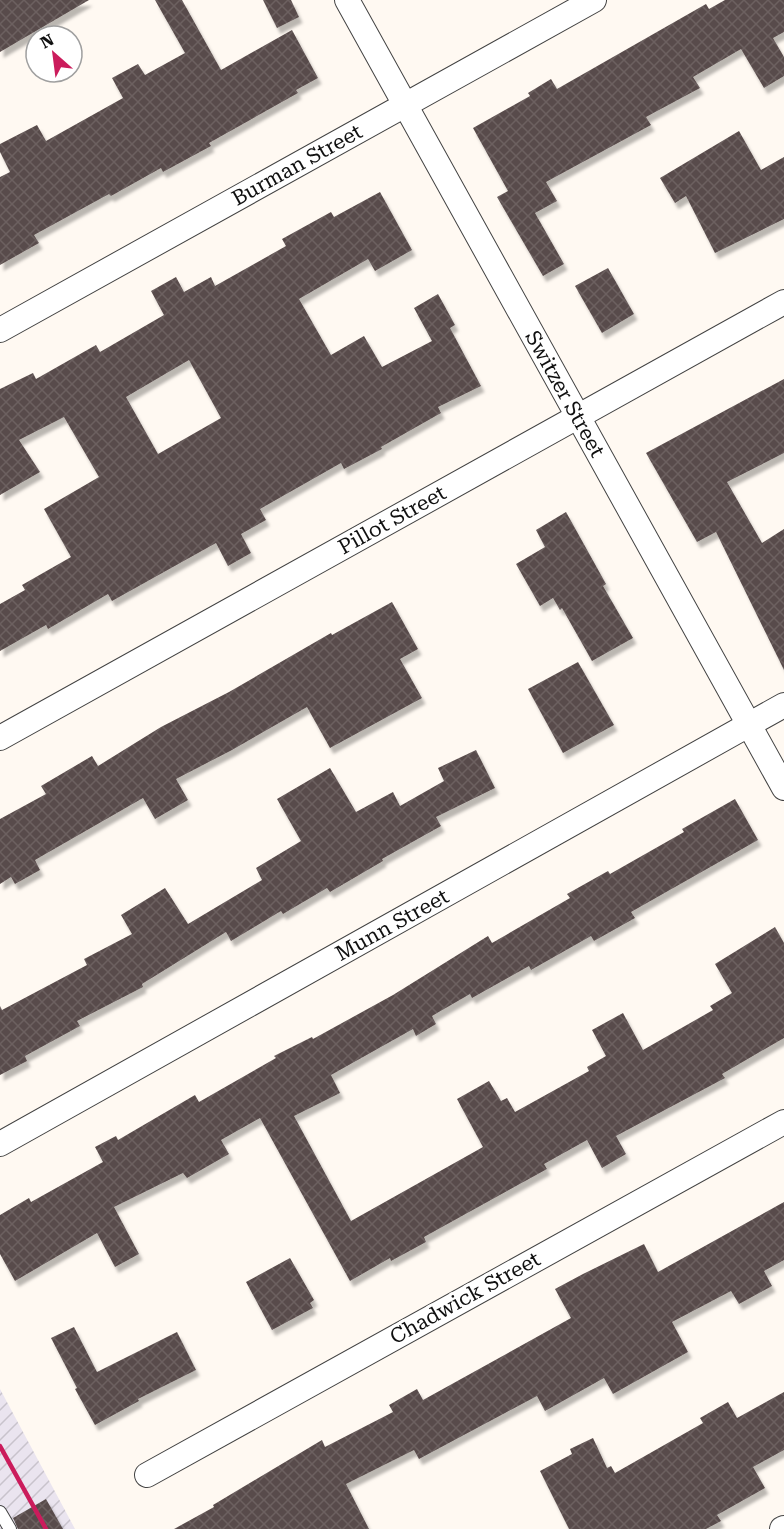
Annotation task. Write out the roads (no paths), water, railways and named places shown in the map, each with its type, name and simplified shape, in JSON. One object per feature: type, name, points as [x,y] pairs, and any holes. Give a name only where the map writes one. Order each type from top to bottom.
[{"type":"street","name":"Switzer Street","points":[[347,0],[784,788]]},
{"type":"street","name":"Burman Street","points":[[0,330],[594,0]]},
{"type":"street","name":"Pillot Street","points":[[0,738],[784,302]]},
{"type":"street","name":"Munn Street","points":[[0,1144],[784,705]]},
{"type":"street","name":"Chadwick Street","points":[[147,1474],[784,1122]]},
{"type":"lane","points":[[0,1512],[10,1529]]},
{"type":"railway","points":[[0,1446],[46,1529]]}]
